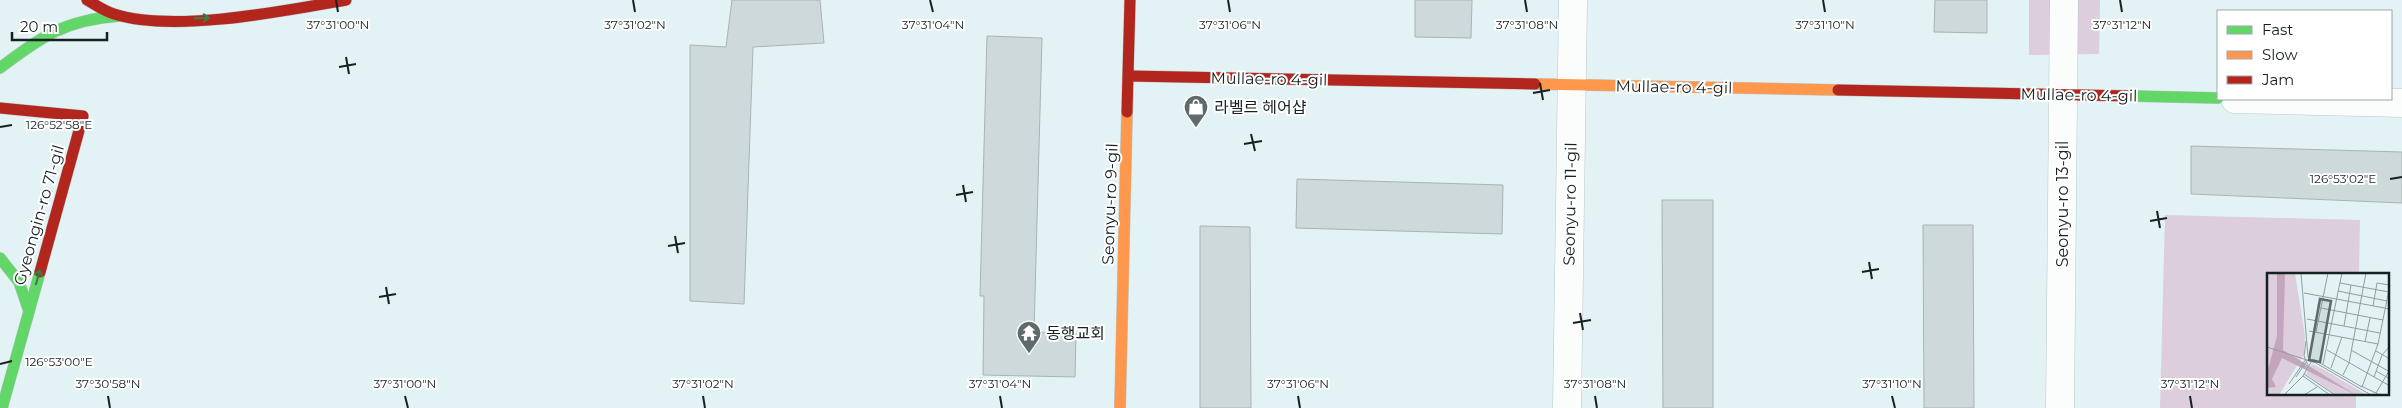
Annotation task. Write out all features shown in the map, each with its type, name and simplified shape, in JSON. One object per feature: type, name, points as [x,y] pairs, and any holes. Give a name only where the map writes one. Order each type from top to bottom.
[{"type":"street","points":[[0,68],[36,41],[65,24],[92,17],[205,18],[246,15],[346,0]]},
{"type":"street","name":"Seonyu-ro 9-gil","points":[[1120,408],[1130,76],[1130,0]]},
{"type":"street","name":"Seonyu-ro 11-gil","points":[[1567,408],[1573,0]]},
{"type":"street","name":"Seonyu-ro 13-gil","points":[[2060,408],[2064,0]]},
{"type":"street","points":[[92,2],[120,16]]},
{"type":"street","name":"Mullae-ro 4-gil","points":[[1130,76],[2217,98]]},
{"type":"street","points":[[2277,100],[2402,103]]},
{"type":"street","name":"Gyeongin-ro 71-gil","points":[[0,108],[83,116],[2,408]]},
{"type":"street","points":[[0,258],[19,282],[29,311]]},
{"type":"shaded area","points":[[2029,0],[2100,0],[2099,54],[2029,55]]},
{"type":"shaded area","points":[[2165,215],[2360,220],[2359,273],[2267,273],[2267,396],[2356,396],[2356,408],[2160,408]]},
{"type":"building","points":[[732,0],[820,0],[824,43],[753,47],[744,304],[690,301],[690,45],[726,47]]},
{"type":"building","points":[[1415,0],[1472,0],[1471,38],[1415,37]]},
{"type":"building","points":[[1935,0],[1987,0],[1987,33],[1934,32]]},
{"type":"building","points":[[987,36],[1042,38],[1034,332],[1076,333],[1075,377],[983,375],[984,296],[980,296]]},
{"type":"building","points":[[2191,146],[2402,152],[2402,203],[2191,194]]},
{"type":"building","points":[[1297,179],[1503,185],[1502,234],[1296,228]]},
{"type":"building","points":[[1662,200],[1713,200],[1713,408],[1663,408]]},
{"type":"building","points":[[1923,225],[1973,225],[1974,408],[1924,408]]},
{"type":"building","points":[[1200,226],[1250,227],[1251,408],[1200,408]]},
{"type":"traffic: fast","points":[[0,68],[29,47],[55,32],[84,21],[119,16]]},
{"type":"traffic: fast","points":[[2131,96],[2217,98]]},
{"type":"traffic: fast","points":[[0,258],[19,282],[29,311]]},
{"type":"traffic: fast","points":[[2,408],[40,272]]},
{"type":"traffic: slow","points":[[1535,84],[1838,90]]},
{"type":"traffic: slow","points":[[1120,408],[1127,112]]},
{"type":"traffic: jam","points":[[87,0],[103,10],[114,14],[139,19],[167,21],[229,18],[292,10],[346,0]]},
{"type":"traffic: jam","points":[[1127,112],[1130,0]]},
{"type":"traffic: jam","points":[[1130,76],[1535,84]]},
{"type":"traffic: jam","points":[[1838,90],[2131,96]]},
{"type":"traffic: jam","points":[[0,108],[83,116],[40,272]]},
{"type":"place","name":"라벨르 헤어샵","points":[[1196,128]]},
{"type":"place","name":"동행교회","points":[[1029,354]]}]
